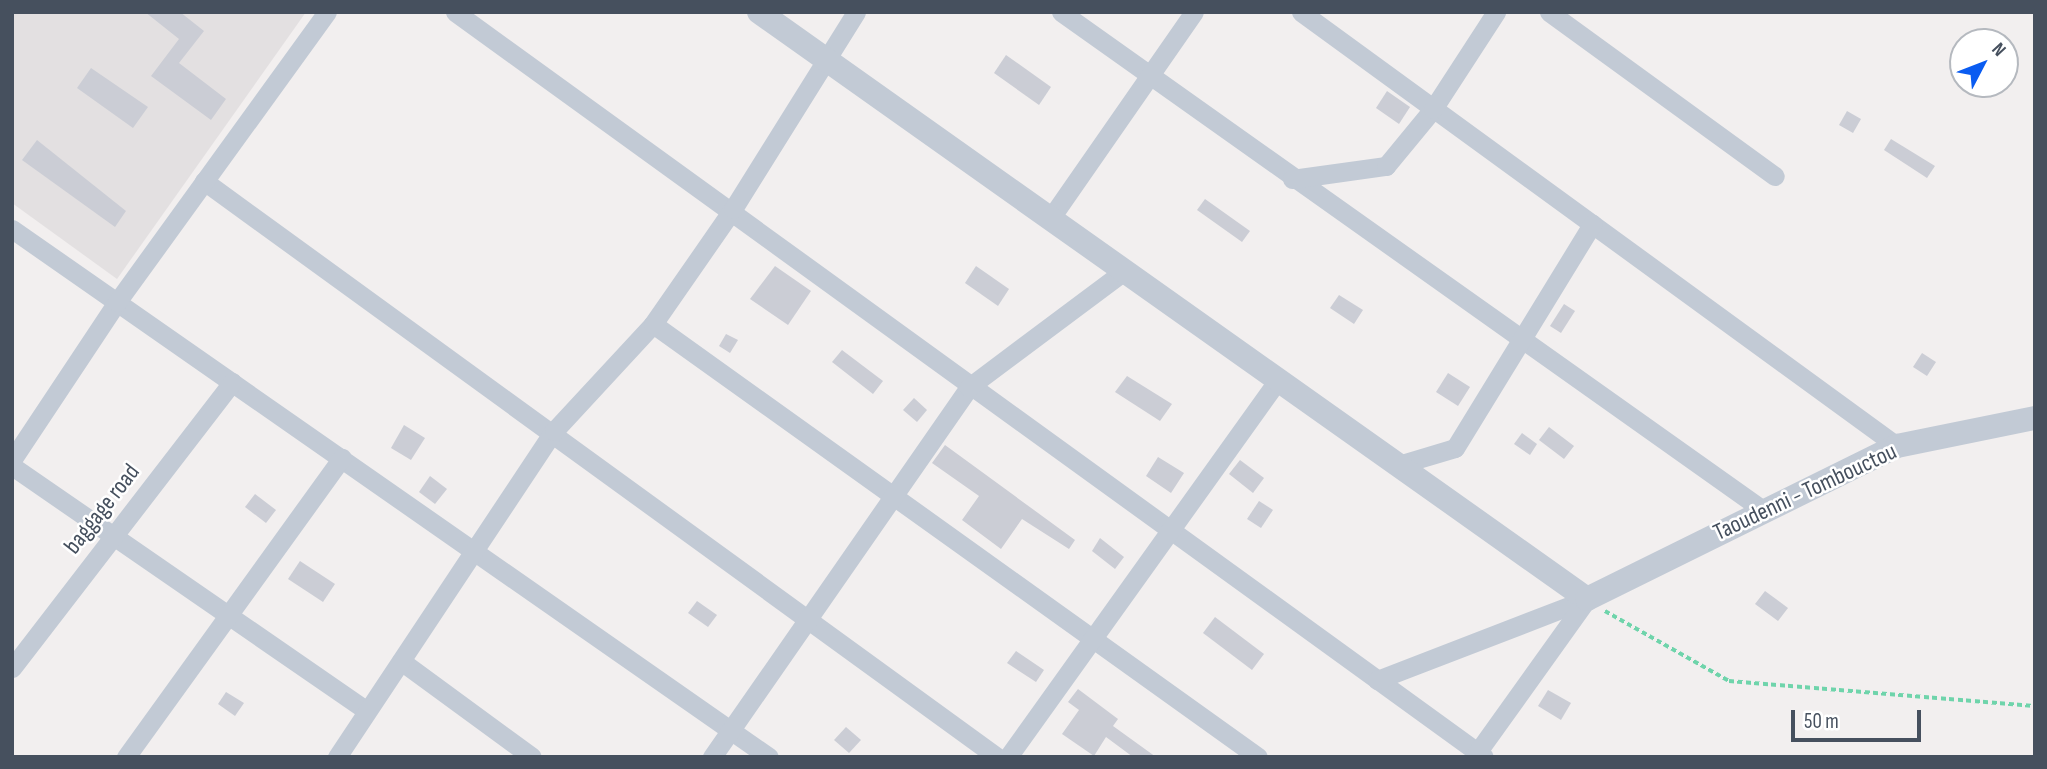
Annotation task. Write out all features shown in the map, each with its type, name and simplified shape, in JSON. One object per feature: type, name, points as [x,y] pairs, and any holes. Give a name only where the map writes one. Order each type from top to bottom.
[{"type":"street","points":[[12,460],[117,302],[327,12]]},
{"type":"street","points":[[455,12],[733,209],[969,387],[1478,755],[1587,598]]},
{"type":"street","points":[[759,12],[822,61],[1587,598]]},
{"type":"street","points":[[337,757],[554,430],[653,324],[733,209],[822,61],[856,12]]},
{"type":"street","points":[[1061,12],[1148,79],[1763,510]]},
{"type":"street","points":[[1050,219],[1194,12]]},
{"type":"street","points":[[1301,12],[1897,446]]},
{"type":"street","points":[[1292,179],[1386,166],[1433,108],[1496,12]]},
{"type":"street","points":[[1549,12],[1775,176]]},
{"type":"street","points":[[205,181],[554,430],[997,757]]},
{"type":"street","points":[[1398,465],[1455,448],[1523,341],[1592,224]]},
{"type":"street","points":[[12,229],[733,728],[769,757]]},
{"type":"street","points":[[712,757],[811,620],[969,387],[1124,271]]},
{"type":"street","points":[[653,324],[1255,756]]},
{"type":"street","points":[[1008,757],[1172,535],[1278,380]]},
{"type":"street","name":"baggage road","points":[[12,668],[233,382]]},
{"type":"street","name":"Taoudenni - Tombouctou","points":[[1587,598],[1897,446],[2035,418]]},
{"type":"street","points":[[125,757],[342,458]]},
{"type":"street","points":[[12,466],[368,711]]},
{"type":"street","points":[[1377,680],[1587,598]]},
{"type":"street","points":[[401,660],[532,757]]},
{"type":"path","points":[[1587,598],[1728,681],[2035,706]]},
{"type":"shaded area","points":[[12,12],[306,12],[117,279],[12,203]]},
{"type":"building","points":[[145,12],[180,12],[204,31],[179,63],[226,99],[211,120],[151,76],[179,39]]},
{"type":"building","points":[[1006,55],[1051,87],[1039,105],[994,73]]},
{"type":"building","points":[[91,68],[148,107],[133,128],[77,88]]},
{"type":"building","points":[[1387,91],[1410,107],[1399,124],[1376,108]]},
{"type":"building","points":[[1847,111],[1861,119],[1853,133],[1839,125]]},
{"type":"building","points":[[1891,139],[1935,166],[1927,178],[1884,150]]},
{"type":"building","points":[[37,140],[126,211],[115,227],[22,160]]},
{"type":"building","points":[[1205,199],[1250,231],[1242,242],[1197,210]]},
{"type":"building","points":[[775,266],[811,291],[788,325],[750,299]]},
{"type":"building","points":[[976,266],[1009,289],[998,306],[965,283]]},
{"type":"building","points":[[1339,295],[1363,310],[1354,324],[1330,308]]},
{"type":"building","points":[[1564,304],[1575,311],[1561,333],[1550,326]]},
{"type":"building","points":[[726,334],[738,340],[730,353],[719,346]]},
{"type":"building","points":[[842,350],[883,381],[873,394],[832,362]]},
{"type":"building","points":[[1922,353],[1936,362],[1927,376],[1913,367]]},
{"type":"building","points":[[1448,373],[1470,387],[1458,406],[1436,392]]},
{"type":"building","points":[[1127,376],[1172,404],[1160,421],[1115,392]]},
{"type":"building","points":[[914,398],[927,410],[917,422],[903,410]]},
{"type":"building","points":[[404,425],[425,438],[411,460],[391,448]]},
{"type":"building","points":[[1549,427],[1574,446],[1564,459],[1539,440]]},
{"type":"building","points":[[1522,433],[1537,444],[1530,455],[1514,444]]},
{"type":"building","points":[[945,445],[1075,540],[1069,549],[1022,519],[1001,549],[962,520],[979,496],[932,463]]},
{"type":"building","points":[[1158,457],[1184,473],[1171,493],[1146,476]]},
{"type":"building","points":[[1240,460],[1264,478],[1253,493],[1229,474]]},
{"type":"building","points":[[430,476],[447,489],[435,504],[419,492]]},
{"type":"building","points":[[255,494],[276,510],[266,523],[245,507]]},
{"type":"building","points":[[1259,501],[1273,510],[1261,528],[1247,519]]},
{"type":"building","points":[[1100,538],[1124,557],[1115,569],[1092,551]]},
{"type":"building","points":[[300,561],[335,584],[323,602],[288,579]]},
{"type":"building","points":[[1765,591],[1788,608],[1778,621],[1755,604]]},
{"type":"building","points":[[697,601],[717,615],[708,627],[688,613]]},
{"type":"building","points":[[1215,617],[1264,654],[1252,670],[1203,633]]},
{"type":"building","points":[[1016,651],[1044,670],[1036,682],[1007,663]]},
{"type":"building","points":[[1078,689],[1118,719],[1113,726],[1156,757],[1133,757],[1106,737],[1094,756],[1062,734],[1079,710],[1068,702]]},
{"type":"building","points":[[1548,690],[1571,703],[1561,720],[1538,706]]},
{"type":"building","points":[[226,692],[244,703],[235,716],[218,704]]},
{"type":"building","points":[[846,727],[861,740],[849,753],[834,740]]}]
